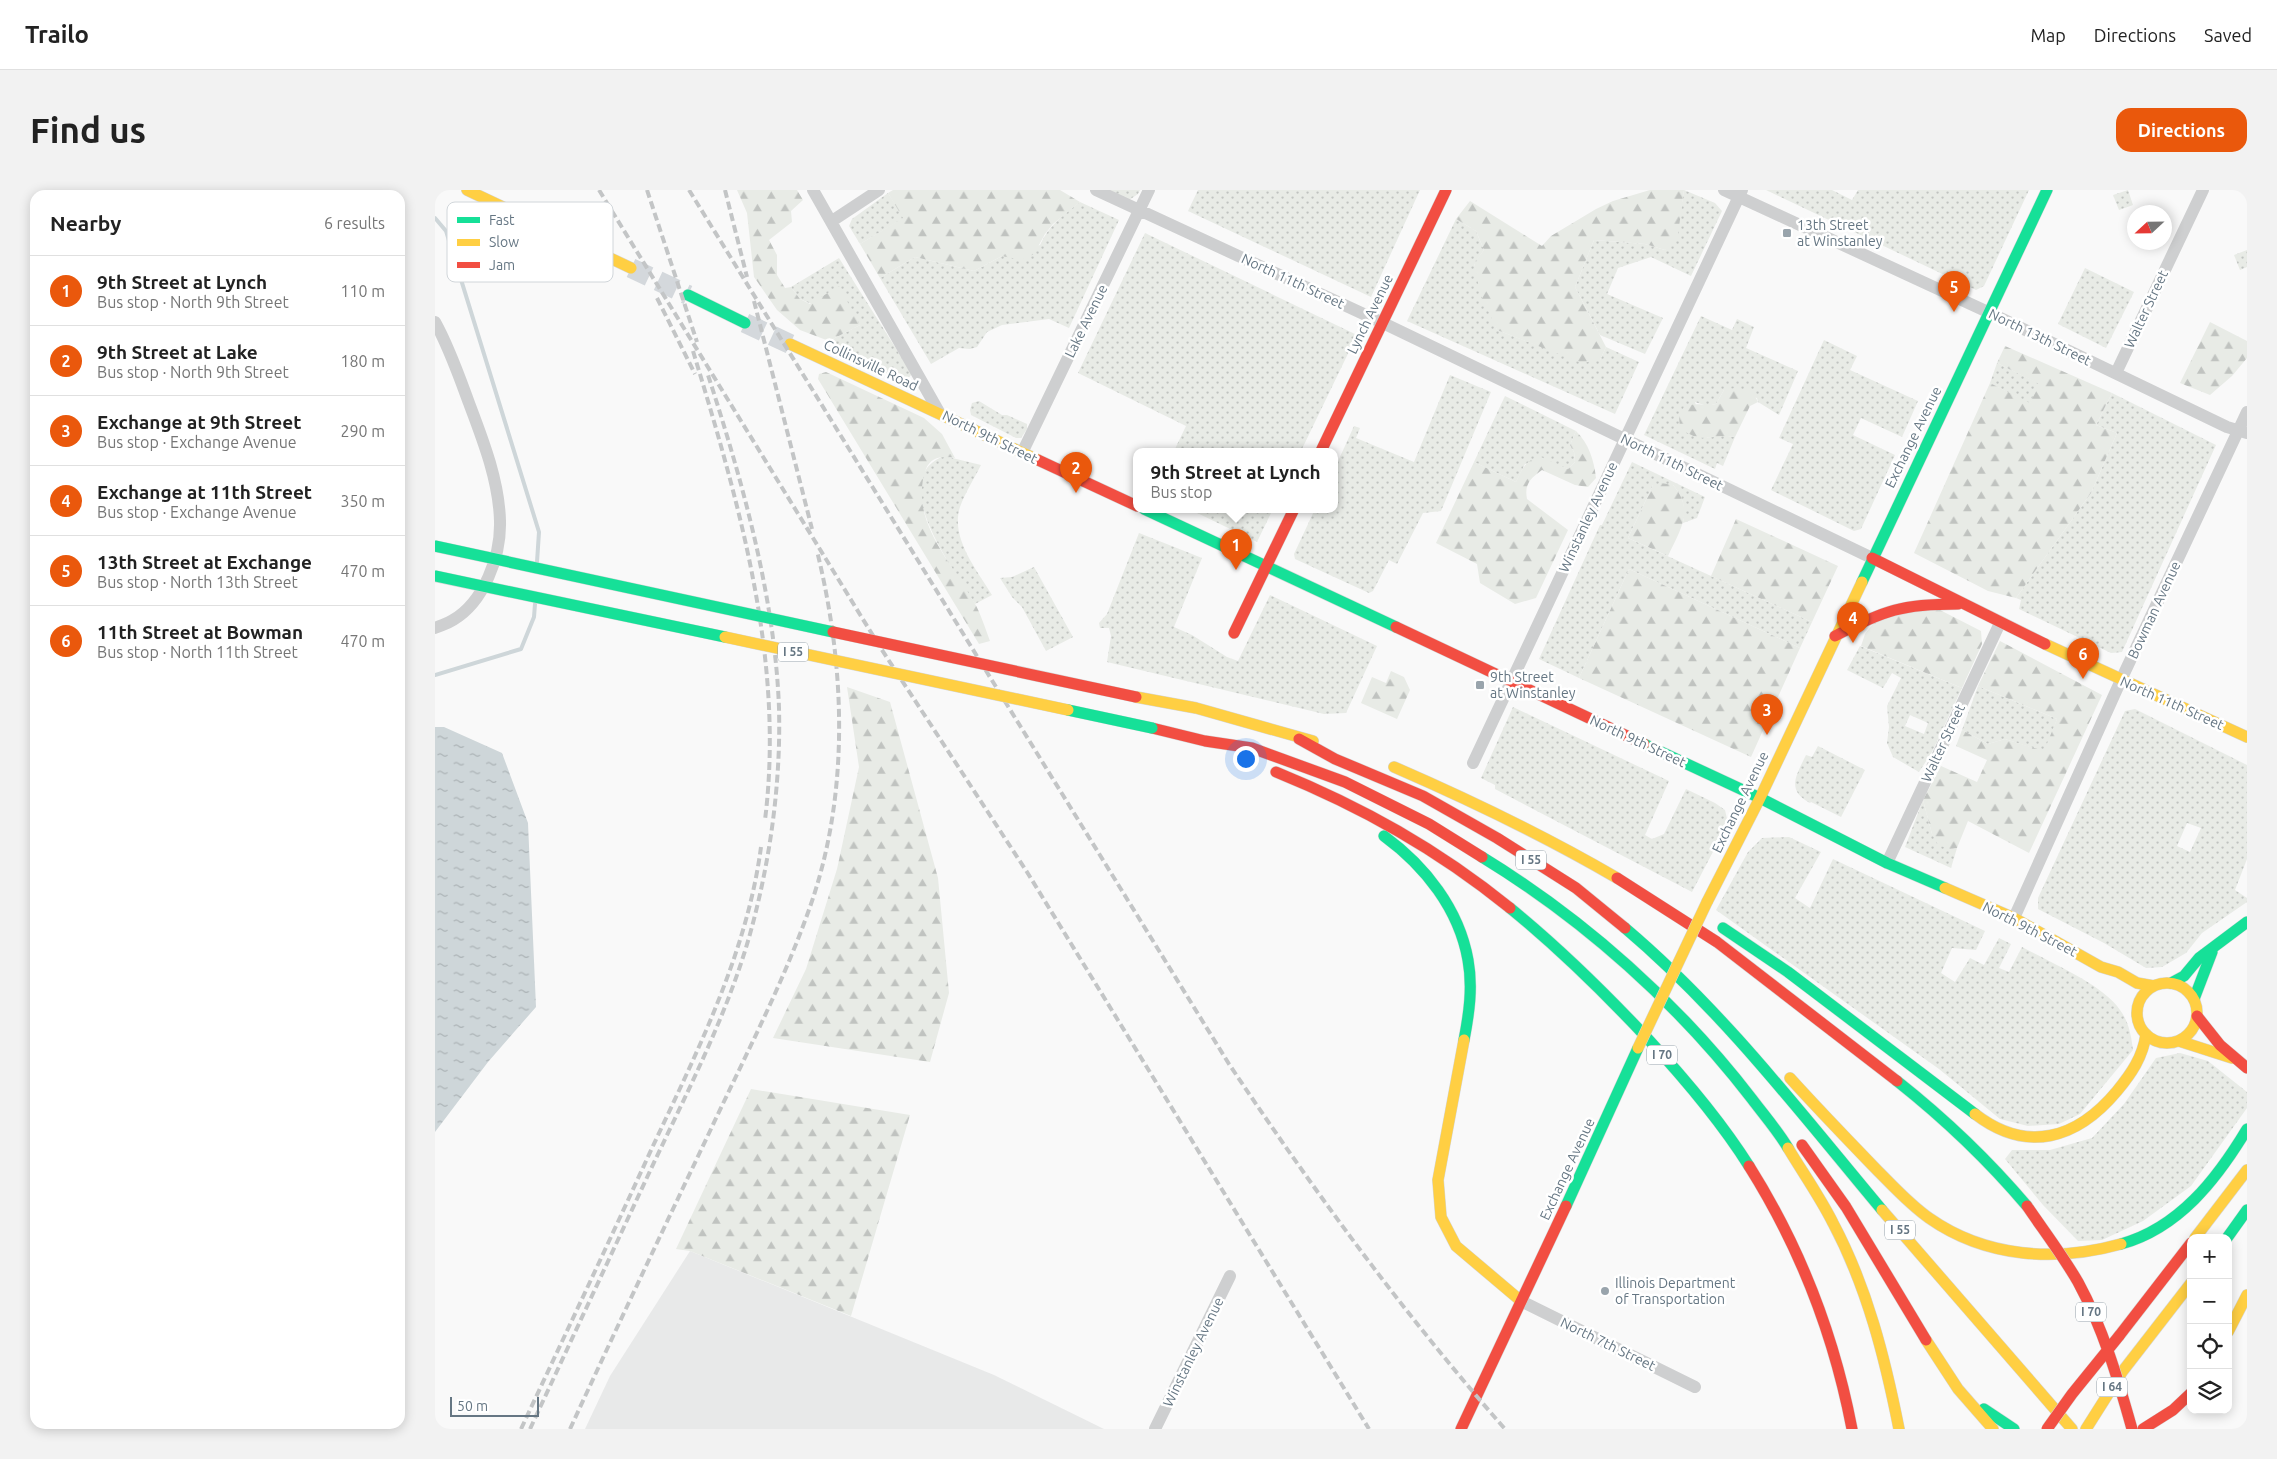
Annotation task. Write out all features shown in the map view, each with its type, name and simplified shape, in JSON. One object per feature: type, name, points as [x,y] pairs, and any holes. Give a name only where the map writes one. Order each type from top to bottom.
[{"type":"main road","points":[[467,190],[492,202]]},
{"type":"main road","name":"Lynch Avenue","points":[[1322,448],[1446,190]]},
{"type":"main road","name":"Exchange Avenue","points":[[1461,1429],[1707,902],[1760,798],[1871,558],[1990,313],[2047,190]]},
{"type":"main road","points":[[613,259],[631,268]]},
{"type":"main road","points":[[688,295],[745,323]]},
{"type":"main road","name":"Collinsville Road","points":[[790,344],[939,412]]},
{"type":"main road","name":"North 9th Street","points":[[939,412],[1133,504]]},
{"type":"main road","name":"North 9th Street","points":[[1153,513],[1760,798],[1887,863],[2014,918],[2101,967],[2118,972],[2137,983],[2154,986]]},
{"type":"main road","points":[[1234,633],[1292,513]]},
{"type":"main road","name":"I 55","points":[[435,546],[1136,697],[1196,708],[1299,739],[1335,759],[1423,796],[1497,838],[1575,888],[1627,930],[1686,982],[1731,1029],[2071,1429]]},
{"type":"main road","name":"North 11th Street","points":[[1871,558],[2000,623],[2247,737]]},
{"type":"main road","name":"I 55","points":[[435,576],[1152,728],[1207,742],[1242,745],[1338,780],[1423,821],[1491,862],[1546,899],[1596,938],[1645,982],[1706,1044],[1743,1089],[1787,1147],[1822,1202],[1851,1261],[1875,1324],[1891,1385],[1899,1429]]},
{"type":"main road","points":[[1835,636],[1873,617],[1901,607],[1918,604],[1962,604]]},
{"type":"main road","points":[[1299,739],[1332,745]]},
{"type":"main road","points":[[1207,742],[1239,759]]},
{"type":"main road","name":"I 70","points":[[1383,763],[1456,794],[1521,825],[1640,891],[1725,948],[1935,1111],[1993,1166],[2027,1206],[2067,1264],[2094,1316],[2117,1374],[2132,1429]]},
{"type":"main road","name":"I 70","points":[[1264,767],[1331,795],[1397,828],[1453,864],[1535,928],[1616,1002],[1694,1090],[1740,1151],[1779,1219],[1799,1260],[1835,1357],[1852,1429]]},
{"type":"main road","points":[[1331,795],[1341,809],[1373,828],[1406,852],[1431,878],[1455,920],[1467,960],[1470,1008],[1438,1180],[1441,1216],[1456,1246],[1521,1301]]},
{"type":"main road","points":[[1521,825],[1563,834]]},
{"type":"main road","points":[[1692,908],[1788,972],[1987,1123],[2009,1134],[2033,1138],[2061,1134],[2083,1125],[2105,1107],[2134,1070],[2144,1050],[2146,1034]]},
{"type":"main road","points":[[2137,1008],[2143,995],[2154,986],[2171,983],[2184,976],[2199,958],[2247,922]]},
{"type":"main road","points":[[2214,948],[2209,965],[2199,981],[2194,999],[2197,1016],[2206,1030],[2234,1059],[2247,1068]]},
{"type":"main road","name":"North 9th Street","points":[[2101,967],[2117,985]]},
{"type":"main road","points":[[1645,982],[1692,1015],[1705,1028],[1803,1147],[1853,1216],[1966,1403],[1993,1429]]},
{"type":"main road","points":[[2171,983],[2185,988],[2194,999]]},
{"type":"main road","points":[[2130,996],[2137,1008],[2139,1022],[2146,1034],[2161,1043],[2179,1041],[2195,1044],[2234,1059]]},
{"type":"main road","points":[[2179,1041],[2191,1033],[2197,1016]]},
{"type":"main road","points":[[1731,1029],[1753,1042],[1777,1064],[1901,1196],[1931,1220],[1971,1242],[2019,1255],[2060,1256],[2098,1252],[2134,1240],[2158,1227],[2185,1209],[2209,1184],[2228,1161],[2247,1129]]},
{"type":"main road","points":[[2198,1234],[2247,1170]]},
{"type":"main road","points":[[2230,1234],[2247,1210]]},
{"type":"main road","points":[[2047,1429],[2072,1394],[2187,1248]]},
{"type":"main road","name":"I 64","points":[[2086,1429],[2097,1409],[2141,1346],[2187,1289]]},
{"type":"main road","points":[[2232,1324],[2247,1295]]},
{"type":"main road","points":[[1951,1380],[1988,1413],[2014,1429]]},
{"type":"main road","points":[[2143,1429],[2173,1410],[2187,1397]]},
{"type":"street","name":"North 9th Street","points":[[813,190],[939,412]]},
{"type":"street","points":[[831,221],[879,190]]},
{"type":"street","name":"North 11th Street","points":[[1096,190],[1383,323],[1871,558]]},
{"type":"street","name":"Lake Avenue","points":[[1023,453],[1149,190]]},
{"type":"street","name":"North 13th Street","points":[[1725,190],[1740,194],[2227,427],[2243,431]]},
{"type":"street","name":"Walter Street","points":[[2116,373],[2203,190]]},
{"type":"street","name":"Winstanley Avenue","points":[[1473,763],[1740,194]]},
{"type":"street","points":[[435,322],[479,430],[494,482],[500,521],[498,546],[488,578],[472,604],[453,620],[435,628]]},
{"type":"street","name":"Bowman Avenue","points":[[2014,918],[2121,680],[2243,431],[2247,412]]},
{"type":"street","name":"Walter Street","points":[[1887,863],[2000,623]]},
{"type":"street","name":"Winstanley Avenue","points":[[1155,1429],[1230,1276]]},
{"type":"street","name":"North 7th Street","points":[[1521,1301],[1695,1387]]},
{"type":"shaded area","points":[[690,1251],[994,1375],[1104,1429],[585,1429],[610,1376]]},
{"type":"green space","points":[[737,190],[797,190],[803,200],[791,211],[792,222],[769,240],[777,255],[777,275],[785,288],[791,287],[800,299],[810,304],[839,286],[860,325],[829,341],[800,330],[777,310],[754,277],[747,213]]},
{"type":"green space","points":[[893,190],[1060,190],[1080,202],[1053,224],[1034,254],[1021,260],[1002,256],[974,271],[915,257],[880,278],[860,244],[903,218],[888,193]]},
{"type":"green space","points":[[1110,190],[1140,190],[1138,194],[1129,200]]},
{"type":"green space","points":[[1198,190],[1420,190],[1371,297],[1188,211]]},
{"type":"green space","points":[[1650,190],[1684,190],[1678,234],[1665,250],[1645,244],[1594,240],[1575,287],[1606,347],[1600,360],[1582,363],[1497,330],[1480,293],[1474,263],[1484,250],[1476,231],[1456,219],[1470,201],[1542,246],[1551,236],[1596,209],[1613,201]]},
{"type":"green space","points":[[1684,190],[1715,203],[1722,211],[1691,276],[1651,257],[1618,268],[1607,294],[1663,318],[1645,354],[1600,335],[1575,287],[1594,240],[1645,244],[1665,250],[1681,209]]},
{"type":"green space","points":[[1766,190],[1832,190],[1852,200],[1858,190],[2029,190],[1984,286],[1976,290]]},
{"type":"green space","points":[[2128,190],[2133,205],[2127,205],[2127,207],[2119,210],[2113,195]]},
{"type":"green space","points":[[888,193],[904,218],[860,244],[849,226],[852,219]]},
{"type":"green space","points":[[1080,202],[1119,220],[1069,328],[1049,319],[1002,325],[987,332],[977,347],[970,349],[959,348],[931,364],[880,278],[915,257],[974,271],[1002,256],[1040,245],[1052,226]]},
{"type":"green space","points":[[1456,219],[1476,231],[1484,250],[1474,264],[1497,330],[1534,344],[1600,360],[1606,347],[1639,362],[1615,414],[1407,321]]},
{"type":"green space","points":[[1145,233],[1357,335],[1302,448],[1175,448],[1186,426],[1078,373]]},
{"type":"green space","points":[[2247,250],[2247,267],[2240,270],[2234,255]]},
{"type":"green space","points":[[839,258],[912,374],[904,383],[832,344],[829,341],[860,325],[800,299],[791,287]]},
{"type":"green space","points":[[2085,268],[2134,292],[2106,348],[2058,324]]},
{"type":"green space","points":[[1701,316],[1732,330],[1737,319],[1754,327],[1746,348],[1798,371],[1779,415],[1758,402],[1757,398],[1724,390],[1716,404],[1707,406],[1695,402],[1707,438],[1720,435],[1735,437],[1723,466],[1717,463],[1715,469],[1644,435]]},
{"type":"green space","points":[[2210,322],[2247,341],[2247,358],[2232,376],[2210,395],[2180,383]]},
{"type":"green space","points":[[1824,340],[1857,356],[1850,370],[1918,401],[1902,437],[1861,418],[1853,435],[1895,455],[1861,529],[1854,531],[1771,490],[1793,444],[1779,438]]},
{"type":"green space","points":[[2005,346],[2112,393],[2096,425],[2117,433],[2091,493],[2016,598],[1988,591],[1914,553],[1990,383],[2030,403],[2039,384],[1997,363]]},
{"type":"green space","points":[[1997,363],[2040,384],[2030,404],[1990,383]]},
{"type":"green space","points":[[826,372],[924,418],[942,434],[955,458],[934,459],[928,465],[922,487],[923,505],[927,522],[935,539],[981,616],[990,641],[979,644],[818,379],[819,374]]},
{"type":"green space","points":[[1450,375],[1491,392],[1441,511],[1423,513],[1397,564],[1389,560],[1373,591],[1369,593],[1295,559],[1294,554],[1313,513],[1338,513],[1338,461],[1354,426],[1360,428],[1356,438],[1414,462]]},
{"type":"green space","points":[[1736,388],[1753,392],[1758,402],[1750,406],[1735,437],[1701,438],[1680,428],[1679,416],[1684,407],[1693,404],[1716,404],[1724,390]]},
{"type":"green space","points":[[2112,393],[2216,445],[2122,652],[2111,653],[2019,609],[2021,600],[2016,598],[2091,493],[2117,433],[2096,425]]},
{"type":"green space","points":[[1505,396],[1576,431],[1570,445],[1574,452],[1575,462],[1568,469],[1560,466],[1525,464],[1516,482],[1474,462]]},
{"type":"green space","points":[[979,401],[1002,415],[1007,415],[1027,424],[1027,429],[1021,438],[1016,438],[971,415],[972,403]]},
{"type":"green space","points":[[1576,431],[1590,453],[1596,478],[1588,487],[1575,485],[1542,470],[1529,482],[1526,494],[1527,499],[1568,530],[1536,598],[1515,604],[1480,583],[1477,564],[1436,543],[1474,462],[1516,482],[1525,466],[1536,458],[1541,457],[1568,469],[1575,462],[1574,452],[1570,445]]},
{"type":"green space","points":[[944,456],[981,465],[962,502],[958,519],[962,542],[992,595],[975,604],[941,550],[922,505],[921,484],[927,468]]},
{"type":"green space","points":[[1632,462],[1705,497],[1697,518],[1683,523],[1683,503],[1673,485],[1653,485],[1628,538],[1812,622],[1800,648],[1629,569],[1579,678],[1539,659],[1600,525],[1602,525]]},
{"type":"green space","points":[[1661,483],[1673,485],[1680,494],[1684,512],[1681,529],[1668,556],[1628,538],[1653,485]]},
{"type":"green space","points":[[1197,513],[1271,513],[1257,542]]},
{"type":"green space","points":[[1736,519],[1838,566],[1812,622],[1711,576]]},
{"type":"green space","points":[[1139,533],[1202,558],[1174,627],[1192,635],[1227,657],[1238,661],[1270,595],[1377,646],[1346,713],[1324,714],[1107,662],[1111,636],[1109,628],[1100,628],[1099,623],[1107,614]]},
{"type":"green space","points":[[1034,567],[1073,637],[1046,651],[1022,607],[1012,597],[1000,578],[1012,577]]},
{"type":"green space","points":[[1629,569],[1800,648],[1751,757],[1579,678]]},
{"type":"green space","points":[[1940,610],[1981,631],[1982,644],[1962,688],[1861,646],[1865,634],[1883,611]]},
{"type":"green space","points":[[2000,641],[2102,695],[2029,853],[1968,821],[1957,848],[1950,849],[1938,845],[1932,834],[1923,800],[1941,766],[1977,782],[1987,760],[1956,746],[1962,730],[1988,744],[2005,739],[2044,751],[2057,719],[1978,686]]},
{"type":"green space","points":[[1860,646],[1962,688],[1932,752],[1919,772],[1893,757],[1887,743],[1889,727],[1887,706],[1901,678],[1892,673],[1883,688],[1847,670]],"holes":[[[1910,715],[1928,723],[1924,734],[1905,726]]]},
{"type":"green space","points":[[1391,671],[1404,677],[1410,690],[1397,719],[1361,703],[1372,677],[1386,683]]},
{"type":"green space","points":[[1978,686],[2057,719],[2045,752],[2005,739],[1988,744],[1962,730]]},
{"type":"green space","points":[[847,687],[890,702],[938,878],[949,993],[930,1062],[773,1038],[806,969],[837,869],[859,767]]},
{"type":"green space","points":[[1513,707],[1669,781],[1645,835],[1652,839],[1664,834],[1686,789],[1725,810],[1728,823],[1692,892],[1495,789],[1495,785],[1481,778]]},
{"type":"green space","points":[[2135,709],[2247,765],[2247,859],[2235,890],[2247,898],[2247,902],[2202,933],[2186,953],[2162,967],[2146,968],[2104,943],[2038,909],[2038,898],[2125,711]],"holes":[[[2187,823],[2201,828],[2190,852],[2177,846]]]},
{"type":"green space","points":[[1818,746],[1865,770],[1841,817],[1810,803],[1798,793],[1796,788],[1795,782],[1806,755],[1812,757]]},
{"type":"green space","points":[[1923,800],[1932,834],[1950,849],[1957,848],[1951,868],[1905,847]]},
{"type":"green space","points":[[1789,837],[1821,852],[1795,898],[1810,908],[1833,859],[1985,931],[1976,950],[1952,948],[1941,973],[1955,982],[1970,958],[1984,965],[1999,938],[2011,944],[1999,968],[2009,972],[2022,947],[2075,975],[2102,992],[2126,1019],[2133,1050],[2080,1114],[2059,1124],[2028,1126],[2000,1119],[1939,1069],[1716,910],[1748,852],[1762,838]]},
{"type":"green space","points":[[2180,1053],[2208,1061],[2247,1092],[2247,1108],[2191,1186],[2143,1221],[2102,1240],[2078,1241],[2043,1205],[2005,1159],[2012,1150],[2050,1150],[2092,1138],[2124,1104],[2156,1058]]},
{"type":"green space","points":[[751,1089],[910,1115],[851,1316],[690,1251],[676,1249]]},
{"type":"water","points":[[435,727],[444,727],[502,753],[528,823],[536,1007],[488,1062],[435,1132]]},
{"type":"waterway","points":[[435,218],[447,234]]},
{"type":"waterway","points":[[462,282],[539,532],[537,562]]},
{"type":"waterway","points":[[435,675],[521,649],[534,617],[535,604]]},
{"type":"tunnel","points":[[631,268],[688,295]]},
{"type":"tunnel","points":[[745,323],[790,344]]},
{"type":"railway","points":[[599,190],[606,202]]},
{"type":"railway","points":[[647,190],[697,342]]},
{"type":"railway","points":[[689,190],[1229,1064],[1361,1251],[1431,1341],[1505,1429]]},
{"type":"railway","points":[[725,190],[747,277]]},
{"type":"railway","points":[[613,213],[880,647],[1027,872],[1369,1429]]},
{"type":"railway","points":[[657,298],[695,374]]},
{"type":"railway","points":[[754,301],[812,529]]},
{"type":"railway","points":[[693,351],[726,466],[754,582],[763,641],[769,701],[770,760],[765,820]]},
{"type":"railway","points":[[530,1429],[718,1025],[741,965],[750,934],[763,879],[773,822],[778,765],[779,708],[771,624],[755,539],[733,456],[708,375]]},
{"type":"railway","points":[[570,1429],[789,962],[811,904],[824,861],[837,773],[838,683],[833,638],[817,551]]},
{"type":"railway","points":[[521,1429],[703,1039],[732,964],[744,925],[761,847]]},
{"type":"traffic: fast","points":[[1862,582],[2047,190]]},
{"type":"traffic: fast","points":[[688,295],[745,323]]},
{"type":"traffic: fast","points":[[1153,513],[1396,627]]},
{"type":"traffic: fast","points":[[435,546],[833,632]]},
{"type":"traffic: fast","points":[[435,576],[725,637]]},
{"type":"traffic: fast","points":[[1068,710],[1152,728]]},
{"type":"traffic: fast","points":[[1644,744],[1760,798],[1887,863],[1945,888]]},
{"type":"traffic: fast","points":[[1384,836],[1426,875],[1438,890],[1457,923],[1468,960],[1470,980],[1469,1010],[1464,1040]]},
{"type":"traffic: fast","points":[[1482,857],[1557,908],[1593,936],[1662,997],[1724,1064],[1771,1123],[1788,1148]]},
{"type":"traffic: fast","points":[[1510,908],[1581,971],[1648,1039],[1701,1100],[1749,1166]]},
{"type":"traffic: fast","points":[[2171,983],[2184,976],[2199,958],[2247,922]]},
{"type":"traffic: fast","points":[[1625,928],[1695,993],[1760,1063],[1882,1210]]},
{"type":"traffic: fast","points":[[1723,928],[1788,972],[1975,1114]]},
{"type":"traffic: fast","points":[[2194,999],[2212,952]]},
{"type":"traffic: fast","points":[[1566,1206],[1638,1048]]},
{"type":"traffic: fast","points":[[1897,1081],[1965,1141],[1997,1172],[2027,1206]]},
{"type":"traffic: fast","points":[[2121,1244],[2142,1237],[2161,1226],[2195,1199],[2223,1166],[2247,1129]]},
{"type":"traffic: fast","points":[[2230,1234],[2247,1210]]},
{"type":"traffic: fast","points":[[1984,1409],[2014,1429]]},
{"type":"traffic: slow","points":[[467,190],[492,202]]},
{"type":"traffic: slow","points":[[613,259],[631,268]]},
{"type":"traffic: slow","points":[[790,344],[1038,460]]},
{"type":"traffic: slow","points":[[1707,902],[1760,798],[1862,582]]},
{"type":"traffic: slow","points":[[725,637],[1068,710]]},
{"type":"traffic: slow","points":[[2045,644],[2247,737]]},
{"type":"traffic: slow","points":[[1136,697],[1196,708],[1313,741]]},
{"type":"traffic: slow","points":[[1394,767],[1507,819],[1617,878]]},
{"type":"traffic: slow","points":[[1945,888],[2014,918],[2101,967],[2118,972],[2137,983],[2154,986]]},
{"type":"traffic: slow","points":[[1638,1048],[1707,902]]},
{"type":"traffic: slow","points":[[2161,983],[2173,983],[2184,988],[2192,996],[2197,1007],[2197,1013],[2195,1025],[2184,1038],[2173,1043],[2161,1043],[2150,1038],[2142,1030],[2137,1019],[2137,1007],[2142,996],[2150,988],[2161,983]]},
{"type":"traffic: slow","points":[[1975,1114],[1994,1126],[2013,1134],[2032,1137],[2050,1136],[2068,1130],[2102,1107],[2117,1091],[2136,1065],[2146,1034]]},
{"type":"traffic: slow","points":[[1464,1040],[1438,1180],[1441,1217],[1456,1246],[1521,1301]]},
{"type":"traffic: slow","points":[[2179,1041],[2232,1058]]},
{"type":"traffic: slow","points":[[1790,1078],[1901,1195],[1929,1218],[1951,1231],[1998,1249],[2022,1253],[2072,1253],[2121,1244]]},
{"type":"traffic: slow","points":[[1788,1148],[1828,1213],[1856,1272],[1881,1349],[1899,1429]]},
{"type":"traffic: slow","points":[[2198,1234],[2247,1170]]},
{"type":"traffic: slow","points":[[1882,1210],[2072,1429]]},
{"type":"traffic: slow","points":[[2086,1429],[2122,1372],[2187,1288]]},
{"type":"traffic: slow","points":[[2232,1324],[2247,1295]]},
{"type":"traffic: slow","points":[[1926,1340],[1958,1389],[1993,1429]]},
{"type":"traffic: jam","points":[[1322,448],[1446,190]]},
{"type":"traffic: jam","points":[[1038,460],[1133,504]]},
{"type":"traffic: jam","points":[[1234,633],[1292,513]]},
{"type":"traffic: jam","points":[[1872,558],[2045,644]]},
{"type":"traffic: jam","points":[[1835,636],[1867,620],[1894,610],[1922,605],[1958,604]]},
{"type":"traffic: jam","points":[[1396,627],[1644,744]]},
{"type":"traffic: jam","points":[[833,632],[1136,697]]},
{"type":"traffic: jam","points":[[1152,728],[1205,741],[1252,748],[1345,782],[1429,824],[1482,857]]},
{"type":"traffic: jam","points":[[1299,739],[1335,759],[1423,796],[1497,838],[1576,888],[1625,928]]},
{"type":"traffic: jam","points":[[1276,772],[1308,785],[1398,831],[1455,867],[1510,908]]},
{"type":"traffic: jam","points":[[1617,878],[1717,942],[1897,1081]]},
{"type":"traffic: jam","points":[[2197,1016],[2220,1045],[2247,1068]]},
{"type":"traffic: jam","points":[[1802,1145],[1846,1207],[1926,1340]]},
{"type":"traffic: jam","points":[[1749,1166],[1784,1228],[1813,1293],[1835,1360],[1852,1429]]},
{"type":"traffic: jam","points":[[1461,1429],[1566,1206]]},
{"type":"traffic: jam","points":[[2027,1206],[2066,1263],[2087,1299],[2109,1354],[2132,1429]]},
{"type":"traffic: jam","points":[[2119,1336],[2187,1248]]},
{"type":"traffic: jam","points":[[2047,1429],[2072,1394],[2119,1336]]},
{"type":"traffic: jam","points":[[2143,1429],[2173,1410],[2187,1397]]},
{"type":"place","name":"13th Street at Winstanley","points":[[1787,233]]},
{"type":"place","name":"13th Street at Exchange","points":[[1954,312]]},
{"type":"place","name":"9th Street at Lake","points":[[1076,493]]},
{"type":"place","name":"9th Street at Lynch","points":[[1236,570]]},
{"type":"place","name":"Exchange at 11th Street","points":[[1853,643]]},
{"type":"place","name":"11th Street at Bowman","points":[[2083,679]]},
{"type":"place","name":"9th Street at Winstanley","points":[[1480,685]]},
{"type":"place","name":"Exchange at 9th Street","points":[[1767,735]]},
{"type":"place","name":"Illinois Department of Transportation","points":[[1605,1291]]}]
